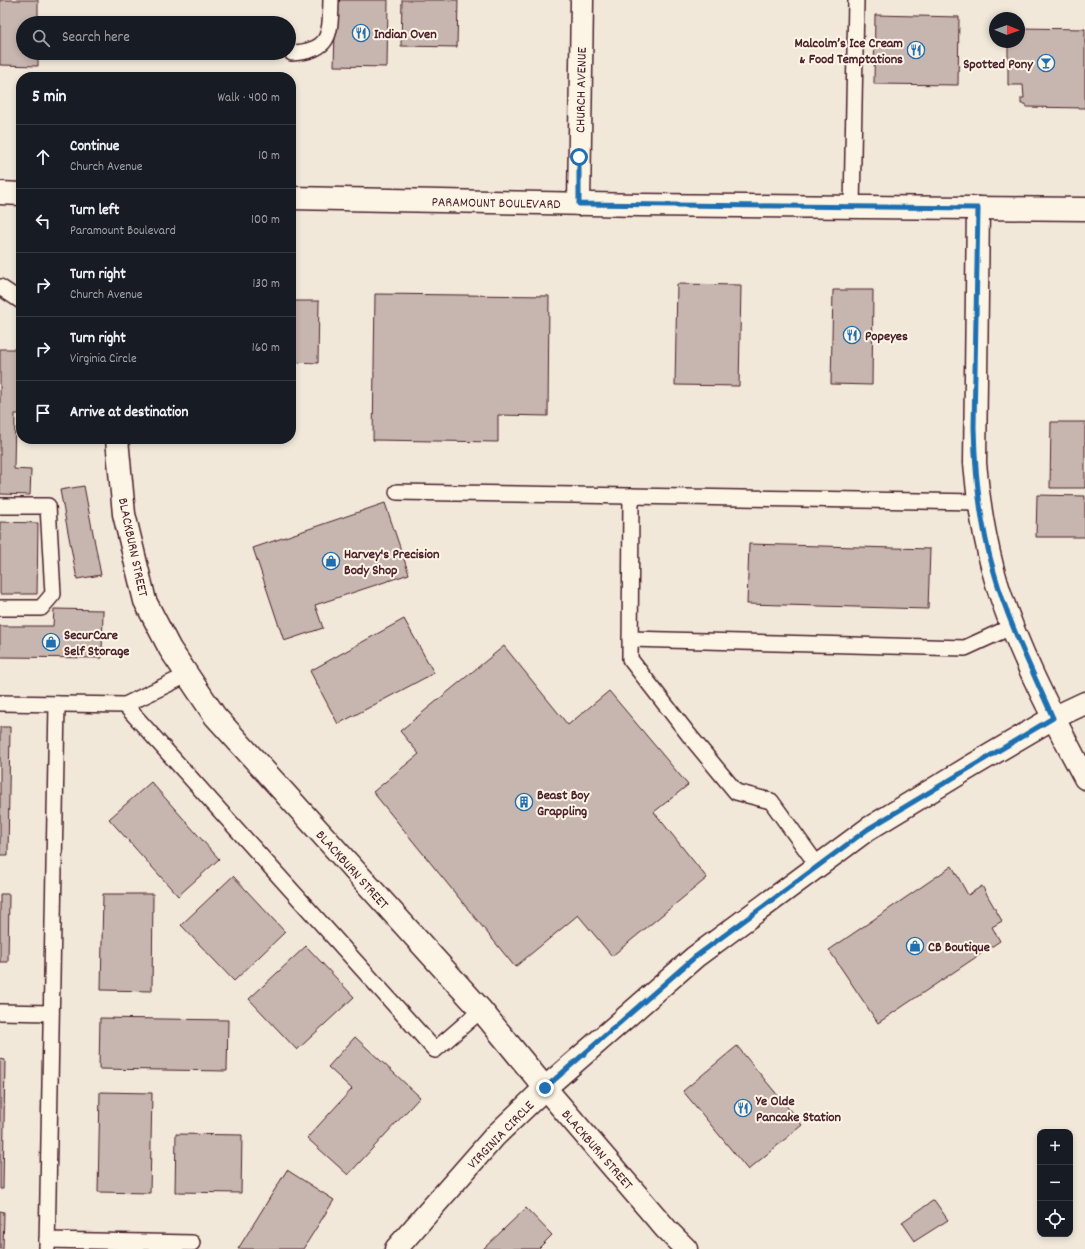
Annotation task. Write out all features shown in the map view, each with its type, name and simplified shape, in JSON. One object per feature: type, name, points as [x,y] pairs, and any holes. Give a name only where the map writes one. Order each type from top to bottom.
[{"type":"street","name":"CHURCH AVENUE","points":[[579,204],[582,0]]},
{"type":"street","points":[[0,193],[16,194]]},
{"type":"street","name":"PARAMOUNT BOULEVARD","points":[[296,198],[579,204],[1085,210]]},
{"type":"street","points":[[978,208],[974,434],[979,502],[994,571],[1012,626],[1053,718],[1085,778]]},
{"type":"street","name":"BLACKBURN STREET","points":[[117,444],[124,514],[145,601],[170,649],[215,716],[481,1010],[545,1088],[666,1229],[686,1249]]},
{"type":"street","name":"VIRGINIA CIRCLE","points":[[396,1249],[495,1136],[545,1088],[695,957],[868,829],[1053,718],[1085,703]]},
{"type":"lane","points":[[296,53],[316,49],[324,43],[329,34],[331,0]]},
{"type":"lane","points":[[852,207],[856,0]]},
{"type":"lane","points":[[0,287],[16,298]]},
{"type":"lane","points":[[397,492],[979,502]]},
{"type":"lane","points":[[632,496],[630,660],[689,736],[736,792],[771,801],[818,866]]},
{"type":"lane","points":[[0,506],[48,506],[53,594],[41,608],[0,608]]},
{"type":"lane","points":[[630,639],[965,648],[1012,626]]},
{"type":"lane","points":[[0,703],[125,705],[187,675]]},
{"type":"lane","points":[[57,704],[47,1244],[192,1243]]},
{"type":"lane","points":[[125,705],[435,1050],[481,1010]]},
{"type":"lane","points":[[0,1012],[51,1013]]},
{"type":"building","points":[[0,0],[38,0],[38,16],[16,16],[16,60],[38,60],[38,66],[0,65]]},
{"type":"building","name":"Indian Oven","points":[[336,0],[388,0],[387,67],[334,66]]},
{"type":"building","points":[[402,0],[458,0],[457,47],[401,46]]},
{"type":"building","name":"Malcolm’s Ice Cream & Food Temptations","points":[[875,15],[959,17],[958,85],[874,84]]},
{"type":"building","name":"Spotted Pony","points":[[1025,28],[1085,29],[1085,108],[1026,107],[1026,104],[1021,104],[1021,98],[1024,98],[1023,85],[1008,85],[1008,48],[1025,48]]},
{"type":"building","points":[[677,284],[741,285],[739,386],[675,385]]},
{"type":"building","points":[[833,290],[873,290],[872,385],[831,384]]},
{"type":"building","points":[[375,294],[549,296],[548,416],[498,415],[498,442],[373,440]]},
{"type":"building","points":[[296,301],[319,301],[318,363],[296,362]]},
{"type":"building","points":[[0,349],[16,349],[14,469],[31,470],[30,495],[0,494]]},
{"type":"building","points":[[1051,422],[1085,422],[1085,488],[1050,488]]},
{"type":"building","points":[[84,486],[101,575],[77,579],[60,490]]},
{"type":"building","points":[[1037,495],[1085,496],[1085,537],[1036,537]]},
{"type":"building","name":"Harvey's Precision Body Shop","points":[[385,503],[409,574],[315,605],[323,628],[284,641],[253,548]]},
{"type":"building","name":"SecurCare Self Storage","points":[[0,522],[38,523],[37,594],[0,594]]},
{"type":"building","points":[[749,544],[930,549],[928,609],[747,604]]},
{"type":"building","name":"SecurCare Self Storage","points":[[54,609],[103,610],[102,658],[0,657],[0,626],[53,626]]},
{"type":"building","points":[[404,619],[434,673],[338,724],[310,671]]},
{"type":"building","name":"Beast Boy Grappling","points":[[504,646],[568,725],[609,691],[688,785],[654,812],[707,878],[612,956],[578,915],[515,967],[373,792],[419,754],[400,731]]},
{"type":"building","points":[[0,727],[10,727],[8,855],[0,855]]},
{"type":"building","points":[[151,782],[219,859],[178,896],[109,819]]},
{"type":"building","name":"CB Boutique","points":[[952,866],[968,895],[982,886],[1002,921],[992,927],[1000,941],[878,1023],[829,950]]},
{"type":"building","points":[[233,876],[285,932],[234,981],[181,925]]},
{"type":"building","points":[[0,894],[9,894],[8,962],[0,962]]},
{"type":"building","points":[[103,894],[153,894],[152,991],[101,990]]},
{"type":"building","points":[[306,946],[354,997],[297,1050],[249,999]]},
{"type":"building","points":[[100,1018],[228,1020],[227,1071],[99,1069]]},
{"type":"building","points":[[355,1037],[420,1097],[348,1175],[307,1138],[352,1089],[328,1067]]},
{"type":"building","name":"Ye Olde Pancake Station","points":[[737,1046],[802,1125],[748,1170],[683,1091]]},
{"type":"building","points":[[0,1059],[5,1060],[3,1189],[0,1189]]},
{"type":"building","points":[[100,1092],[152,1093],[150,1193],[98,1192]]},
{"type":"building","points":[[176,1134],[242,1135],[241,1193],[175,1192]]},
{"type":"building","points":[[287,1170],[334,1200],[303,1249],[238,1249]]},
{"type":"building","points":[[934,1200],[948,1220],[915,1241],[902,1222]]},
{"type":"building","points":[[526,1208],[552,1235],[538,1249],[483,1249]]},
{"type":"building","points":[[0,1211],[4,1212],[3,1249],[0,1249]]},
{"type":"place","name":"Indian Oven","points":[[361,33]]},
{"type":"place","name":"Malcolm’s Ice Cream & Food Temptations","points":[[916,50]]},
{"type":"place","name":"Spotted Pony","points":[[1046,63]]},
{"type":"place","name":"Popeyes","points":[[852,335]]},
{"type":"place","name":"Harvey's Precision Body Shop","points":[[331,561]]},
{"type":"place","name":"SecurCare Self Storage","points":[[51,642]]},
{"type":"place","name":"Beast Boy Grappling","points":[[524,802]]},
{"type":"place","name":"CB Boutique","points":[[915,946]]},
{"type":"place","name":"Ye Olde Pancake Station","points":[[743,1108]]},
{"type":"route","points":[[545,1088],[695,957],[868,829],[1053,718],[1012,626],[994,571],[985,537],[979,502],[975,463],[974,427],[978,208],[579,204],[579,157]]}]
